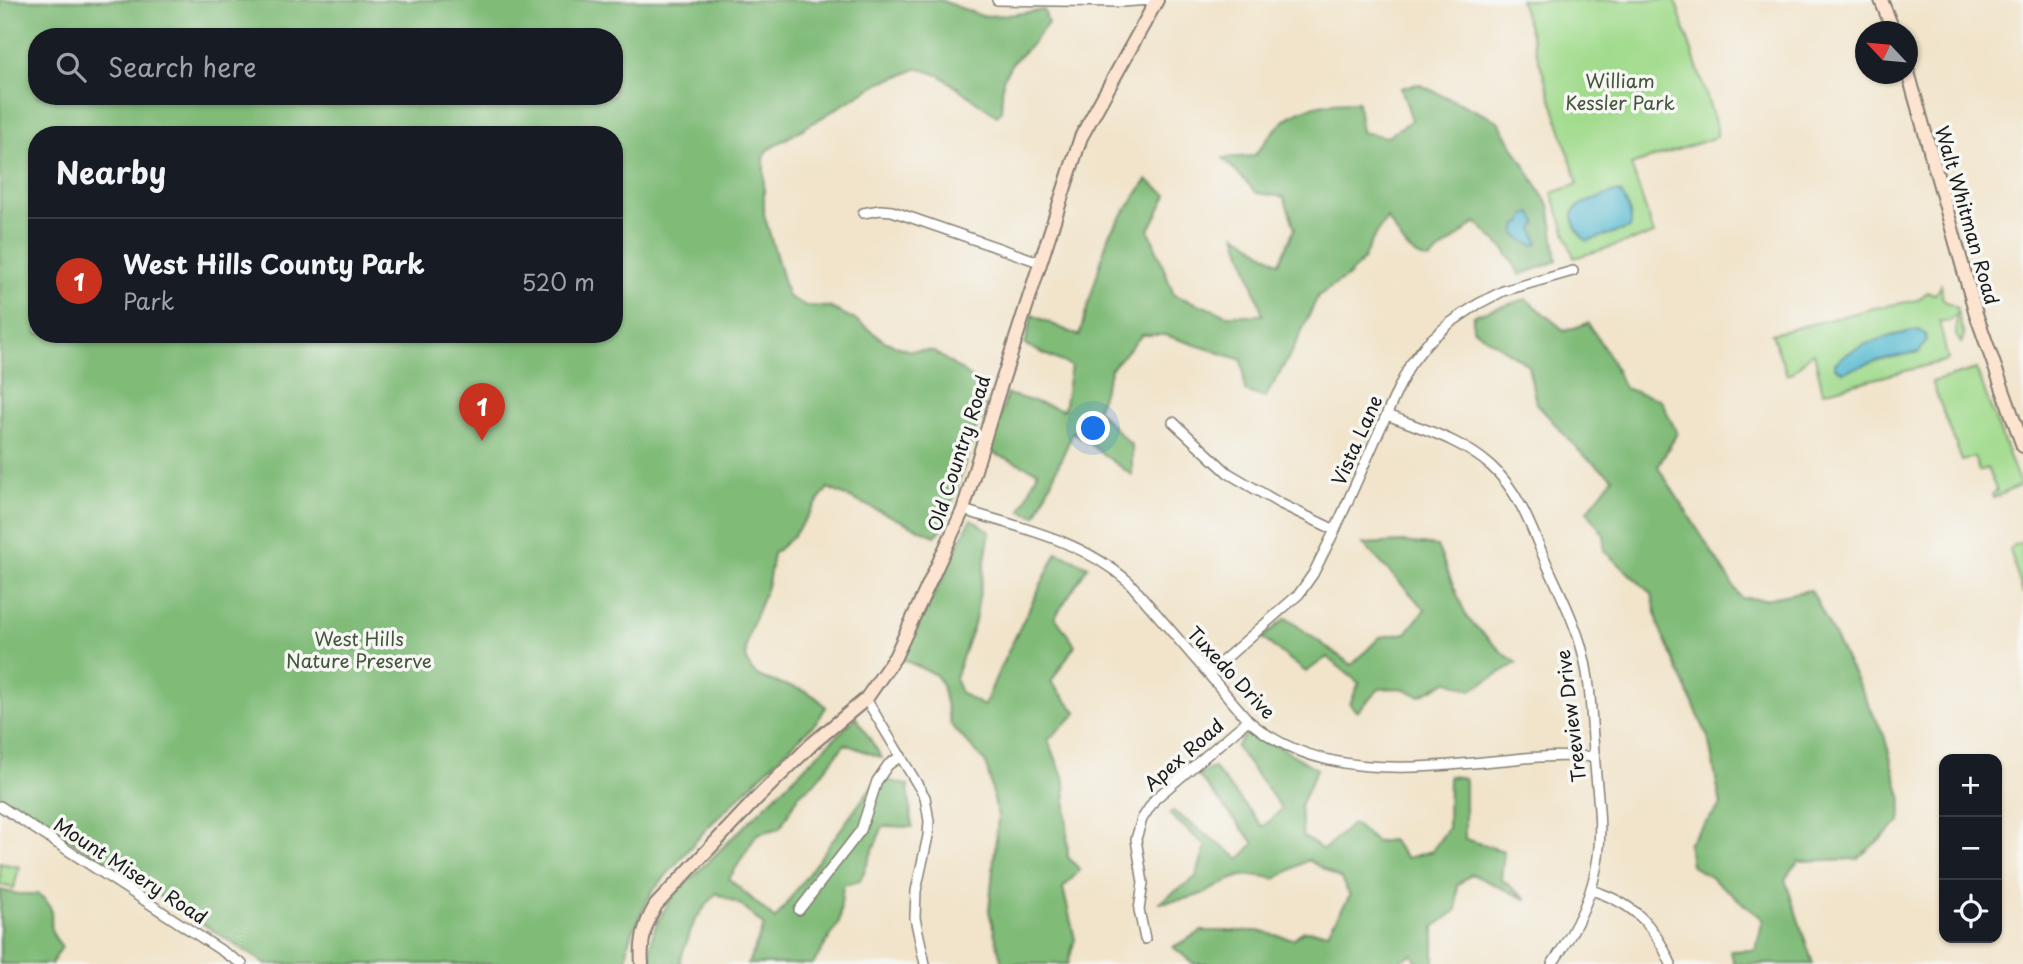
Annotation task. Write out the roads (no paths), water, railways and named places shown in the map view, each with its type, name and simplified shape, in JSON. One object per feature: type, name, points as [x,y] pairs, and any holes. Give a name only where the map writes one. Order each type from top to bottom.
[{"type":"main road","name":"Old Country Road","points":[[642,964],[642,937],[648,918],[660,899],[813,743],[866,699],[881,680],[902,644],[963,510],[1039,262],[1081,137],[1157,0]]},
{"type":"main road","points":[[1881,0],[1890,21]]},
{"type":"main road","name":"Walt Whitman Road","points":[[1911,84],[1976,314],[2023,446]]},
{"type":"street","points":[[997,0],[1150,0]]},
{"type":"street","points":[[863,213],[892,211],[1039,262]]},
{"type":"street","name":"Vista Lane","points":[[1209,673],[1299,594],[1313,574],[1410,365],[1427,343],[1450,323],[1503,291],[1573,271]]},
{"type":"street","name":"Treeview Drive","points":[[1387,415],[1472,450],[1493,468],[1510,488],[1528,519],[1582,647],[1600,832],[1598,859],[1591,890],[1573,929],[1552,964]]},
{"type":"street","points":[[1173,422],[1236,478],[1279,503],[1335,530]]},
{"type":"street","name":"Tuxedo Drive","points":[[963,510],[1069,543],[1111,566],[1129,582],[1248,720],[1259,730],[1302,753],[1367,765],[1443,765],[1529,757],[1594,755]]},
{"type":"street","points":[[866,699],[925,797],[929,821],[916,891],[915,918],[925,964]]},
{"type":"street","name":"Apex Road","points":[[1145,939],[1139,910],[1143,883],[1136,839],[1142,820],[1155,799],[1248,720]]},
{"type":"street","points":[[799,910],[861,830],[877,781],[888,765],[901,756]]},
{"type":"street","name":"Mount Misery Road","points":[[0,806],[242,964]]},
{"type":"street","points":[[1591,890],[1611,896],[1632,908],[1655,934],[1671,964]]},
{"type":"water","points":[[1615,192],[1621,193],[1628,206],[1630,228],[1587,241],[1576,227],[1574,210],[1582,204]]},
{"type":"water","points":[[1532,213],[1537,223],[1533,229],[1537,245],[1525,242],[1515,234],[1517,224],[1522,223],[1525,215]]},
{"type":"water","points":[[1919,330],[1925,334],[1926,342],[1919,352],[1883,359],[1843,372],[1835,367],[1835,363],[1844,356],[1864,345],[1885,337]]},
{"type":"place","name":"West Hills County Park","points":[[482,441]]},
{"type":"park label","name":"William Kessler Park","points":[[1620,91]]},
{"type":"park label","name":"West Hills Nature Preserve","points":[[359,649]]}]
